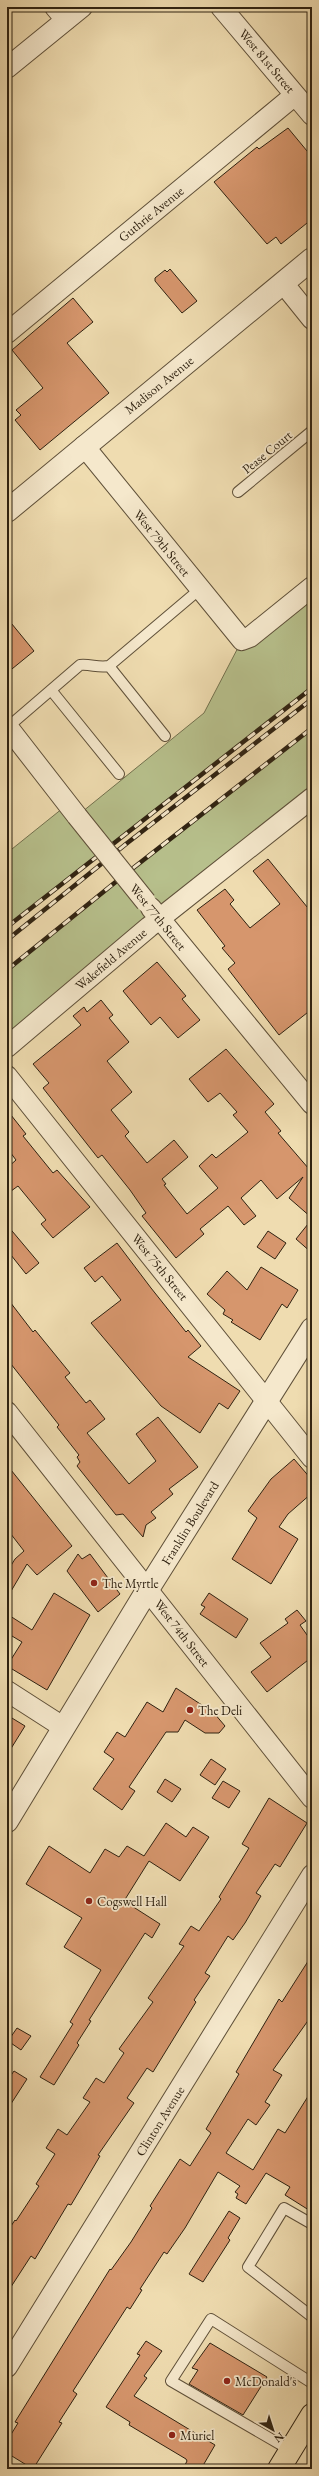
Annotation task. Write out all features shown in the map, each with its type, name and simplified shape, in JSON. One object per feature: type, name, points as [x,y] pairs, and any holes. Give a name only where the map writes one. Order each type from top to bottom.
[{"type":"main road","points":[[279,2469],[312,2415]]},
{"type":"street","points":[[7,68],[61,13],[82,7]]},
{"type":"street","name":"West 81st Street","points":[[221,7],[312,115]]},
{"type":"street","name":"Guthrie Avenue","points":[[7,333],[296,95]]},
{"type":"street","name":"Madison Avenue","points":[[7,511],[312,259]]},
{"type":"street","points":[[283,282],[312,319]]},
{"type":"street","name":"West 79th Street","points":[[84,446],[242,640],[250,637],[312,587]]},
{"type":"street","name":"West 77th Street","points":[[7,727],[146,902],[312,1104]]},
{"type":"street","name":"Wakefield Avenue","points":[[7,1047],[160,918],[312,798]]},
{"type":"street","name":"West 75th Street","points":[[7,1076],[312,1458]]},
{"type":"street","name":"Franklin Boulevard","points":[[7,1821],[148,1589],[312,1329]]},
{"type":"street","name":"West 74th Street","points":[[7,1412],[312,1798]]},
{"type":"street","points":[[7,1691],[63,1727]]},
{"type":"street","name":"Clinton Avenue","points":[[7,2366],[312,1875]]},
{"type":"lane","name":"Pease Court","points":[[238,492],[312,431]]},
{"type":"lane","points":[[7,727],[80,666],[89,664],[98,668],[109,666],[200,589]]},
{"type":"lane","points":[[109,666],[166,736]]},
{"type":"lane","points":[[51,690],[119,774]]},
{"type":"lane","points":[[312,2224],[284,2208],[248,2267],[312,2315]]},
{"type":"lane","points":[[290,2450],[171,2381],[211,2319],[312,2383]]},
{"type":"green space","points":[[312,587],[312,688],[7,927],[7,853],[68,804],[77,816],[204,713],[242,640]]},
{"type":"green space","points":[[312,728],[312,798],[7,1047],[7,970],[123,876]]},
{"type":"building","points":[[288,128],[312,157],[312,219],[281,244],[276,237],[267,244],[214,182],[257,147],[259,149]]},
{"type":"building","points":[[170,269],[197,301],[182,313],[155,281],[155,278],[165,270],[167,272]]},
{"type":"building","points":[[73,298],[93,322],[67,343],[109,393],[40,450],[15,420],[21,415],[16,410],[43,388],[12,350]]},
{"type":"building","points":[[7,618],[34,651],[7,673]]},
{"type":"building","points":[[268,859],[312,913],[312,1009],[279,1035],[228,969],[235,963],[222,948],[225,946],[197,910],[225,889],[234,900],[230,904],[250,928],[280,904],[253,871]]},
{"type":"building","points":[[157,962],[186,996],[182,999],[200,1020],[178,1038],[160,1017],[151,1025],[123,991]]},
{"type":"building","points":[[101,1000],[113,1015],[109,1018],[129,1042],[107,1061],[132,1092],[111,1110],[129,1132],[125,1136],[147,1163],[174,1140],[188,1157],[162,1179],[166,1184],[164,1185],[187,1214],[218,1188],[199,1166],[212,1154],[216,1158],[248,1132],[233,1115],[237,1112],[220,1093],[208,1102],[189,1079],[226,1049],[274,1104],[265,1112],[281,1131],[278,1133],[309,1169],[312,1164],[312,1218],[289,1198],[303,1177],[277,1199],[261,1180],[241,1198],[256,1216],[244,1225],[228,1206],[200,1229],[204,1234],[176,1258],[142,1216],[146,1213],[130,1190],[102,1155],[98,1158],[43,1088],[49,1083],[33,1064],[81,1025],[73,1016],[84,1007],[87,1012]]},
{"type":"building","points":[[7,1110],[26,1134],[23,1136],[53,1173],[57,1170],[90,1207],[53,1238],[41,1224],[46,1220],[18,1186],[7,1194],[7,1168],[16,1160],[7,1148]]},
{"type":"building","points":[[312,1219],[312,1253],[296,1239]]},
{"type":"building","points":[[7,1225],[39,1263],[26,1274],[7,1250]]},
{"type":"building","points":[[268,1231],[286,1243],[275,1259],[257,1247]]},
{"type":"building","points":[[117,1243],[186,1332],[188,1330],[201,1346],[188,1357],[240,1391],[228,1409],[219,1403],[200,1433],[161,1406],[91,1323],[121,1300],[102,1276],[95,1282],[84,1268]]},
{"type":"building","points":[[261,1267],[298,1290],[287,1308],[282,1304],[260,1340],[231,1322],[233,1320],[223,1314],[225,1310],[207,1294],[227,1271],[247,1290]]},
{"type":"building","points":[[7,1298],[33,1332],[35,1330],[70,1373],[65,1377],[86,1403],[90,1400],[105,1419],[87,1433],[129,1484],[156,1461],[136,1434],[158,1417],[198,1467],[169,1489],[173,1494],[151,1512],[156,1518],[146,1525],[143,1537],[123,1514],[116,1515],[77,1466],[80,1462],[77,1457],[79,1455],[57,1427],[59,1425],[7,1359]]},
{"type":"building","points":[[294,1459],[312,1480],[312,1493],[288,1514],[279,1527],[298,1539],[271,1584],[232,1559],[257,1518],[248,1511],[271,1479]]},
{"type":"building","points":[[7,1465],[72,1546],[37,1575],[27,1564],[7,1598],[7,1572],[15,1559],[24,1551],[7,1529]]},
{"type":"building","name":"The Myrtle","points":[[78,1554],[82,1559],[90,1554],[120,1594],[98,1612],[67,1571]]},
{"type":"building","points":[[54,1593],[90,1615],[47,1690],[7,1666],[22,1642],[7,1633],[7,1614],[32,1630]]},
{"type":"building","points":[[209,1593],[248,1619],[236,1638],[200,1614],[205,1607],[201,1605]]},
{"type":"building","points":[[297,1610],[306,1621],[300,1625],[312,1642],[312,1657],[267,1692],[251,1672],[271,1657],[260,1643],[288,1623],[285,1619]]},
{"type":"building","points":[[176,1688],[214,1713],[225,1726],[219,1733],[205,1733],[185,1720],[178,1732],[166,1732],[129,1787],[135,1791],[122,1810],[93,1789],[114,1759],[104,1752],[117,1732],[125,1737],[147,1702],[163,1712]]},
{"type":"building","points":[[7,1715],[25,1726],[7,1755]]},
{"type":"building","points":[[211,1759],[226,1769],[215,1785],[200,1775]]},
{"type":"building","points":[[165,1779],[181,1789],[172,1802],[157,1792]]},
{"type":"building","points":[[223,1781],[240,1791],[229,1808],[212,1798]]},
{"type":"building","points":[[269,1798],[307,1823],[280,1867],[275,1864],[256,1893],[261,1896],[245,1923],[233,1940],[228,1936],[205,1973],[210,1976],[194,2000],[196,2002],[153,2072],[147,2068],[127,2098],[134,2103],[98,2155],[100,2156],[71,2205],[68,2204],[35,2259],[31,2256],[7,2293],[7,2232],[39,2186],[36,2184],[55,2154],[46,2148],[58,2129],[67,2135],[90,2102],[83,2098],[96,2078],[104,2083],[124,2053],[119,2049],[153,2002],[148,1998],[184,1946],[179,1944],[191,1926],[199,1931],[221,1899],[219,1897],[249,1848],[242,1844]]},
{"type":"building","points":[[166,1823],[186,1837],[193,1827],[209,1837],[180,1881],[149,1861],[124,1901],[160,1924],[152,1938],[145,1933],[89,2020],[91,2021],[77,2043],[79,2045],[54,2085],[40,2077],[73,2024],[70,2022],[101,1970],[64,1947],[82,1918],[26,1884],[49,1846],[90,1873],[105,1849],[119,1857],[127,1846],[144,1856]]},
{"type":"building","points":[[312,1955],[312,2015],[273,2070],[282,2075],[265,2102],[270,2105],[256,2125],[248,2119],[226,2153],[253,2170],[278,2129],[285,2133],[312,2090],[312,2212],[285,2195],[290,2187],[266,2173],[246,2204],[236,2198],[238,2194],[235,2192],[240,2186],[218,2172],[185,2228],[167,2254],[164,2252],[140,2289],[142,2290],[130,2309],[127,2307],[73,2391],[77,2394],[59,2422],[62,2423],[33,2469],[7,2453],[7,2441],[18,2423],[15,2422],[110,2269],[111,2270],[131,2242],[152,2208],[150,2206],[180,2159],[190,2166],[211,2133],[206,2129],[239,2074],[236,2072],[279,1999],[282,2002]]},
{"type":"building","points":[[17,2028],[31,2036],[21,2050],[8,2041]]},
{"type":"building","points":[[14,2071],[27,2079],[7,2110],[7,2081]]},
{"type":"building","points":[[229,2211],[240,2218],[228,2238],[230,2240],[203,2282],[189,2274]]},
{"type":"building","points":[[146,2341],[162,2351],[144,2376],[147,2378],[134,2396],[215,2445],[201,2469],[183,2469],[187,2461],[186,2459],[129,2425],[130,2422],[106,2407],[140,2355],[137,2354]]},
{"type":"building","name":"McDonald's","points":[[210,2343],[267,2377],[243,2415],[189,2384],[198,2370],[192,2368]]},
{"type":"railway","points":[[7,927],[312,688]]},
{"type":"railway","points":[[7,940],[126,844],[312,699]]},
{"type":"railway","points":[[7,970],[123,876],[312,728]]},
{"type":"place","name":"The Myrtle","points":[[94,1583]]},
{"type":"place","name":"The Deli","points":[[190,1710]]},
{"type":"place","name":"Cogswell Hall","points":[[89,1901]]},
{"type":"place","name":"McDonald's","points":[[227,2381]]},
{"type":"place","name":"Muriel","points":[[172,2435]]}]
